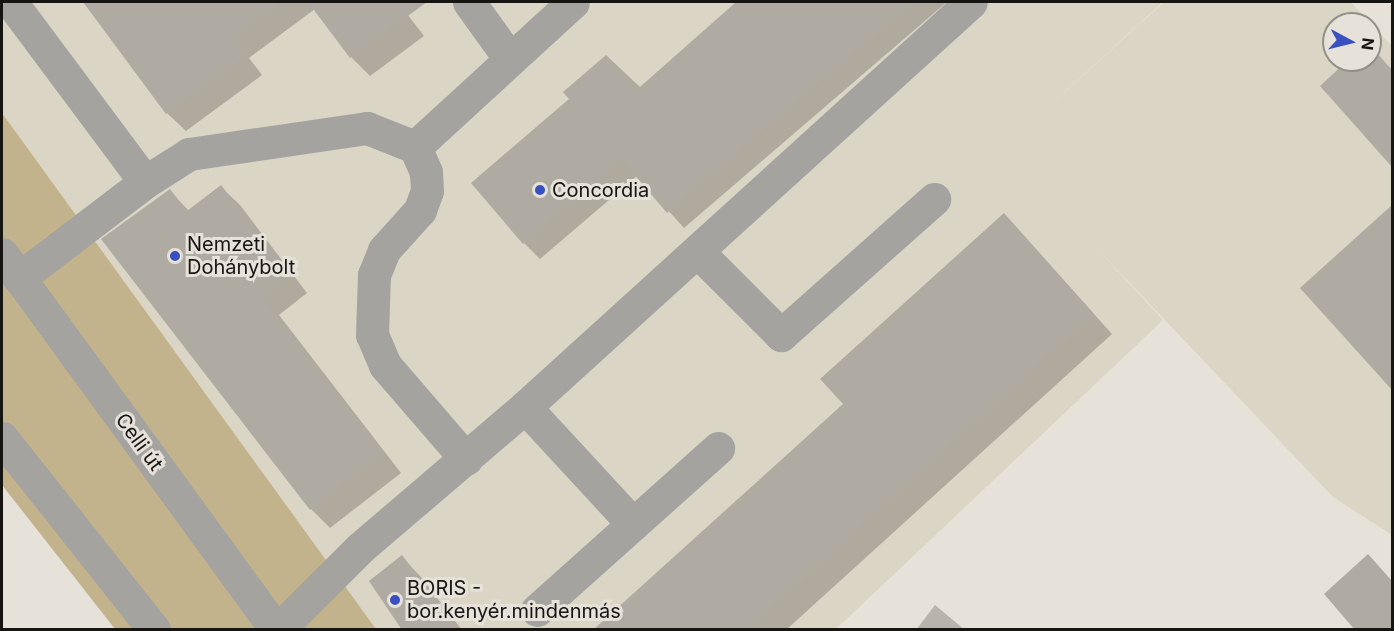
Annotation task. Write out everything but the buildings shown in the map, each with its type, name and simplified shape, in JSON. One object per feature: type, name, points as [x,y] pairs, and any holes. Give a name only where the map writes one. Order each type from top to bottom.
[{"type":"street","points":[[11,2],[146,182]]},
{"type":"street","points":[[469,2],[510,59]]},
{"type":"street","points":[[415,147],[573,2]]},
{"type":"street","points":[[277,630],[360,548],[525,407],[971,2]]},
{"type":"street","points":[[10,266],[189,154],[367,128],[415,147],[426,172],[427,191],[420,210],[384,250],[374,275],[372,335],[385,365],[466,459]]},
{"type":"street","points":[[697,251],[781,335],[934,199]]},
{"type":"street","name":"Celli út","points":[[10,266],[277,630]]},
{"type":"street","points":[[525,407],[633,524]]},
{"type":"street","points":[[2,438],[154,630]]},
{"type":"street","points":[[537,610],[718,448]]},
{"type":"shaded area","points":[[2,2],[1163,2],[1002,149],[1164,2],[1351,2],[1360,12],[1322,12],[1322,72],[1382,72],[1382,35],[1392,46],[1392,535],[1333,497],[1088,239],[1163,320],[836,629],[376,629],[2,113]]},
{"type":"shaded area","points":[[2,113],[376,629],[115,629],[2,485]]},
{"type":"place","name":"Concordia","points":[[540,190]]},
{"type":"place","name":"Nemzeti Dohánybolt","points":[[175,256]]},
{"type":"place","name":"BORIS - bor.kenyér.mindenmás","points":[[395,600]]}]
